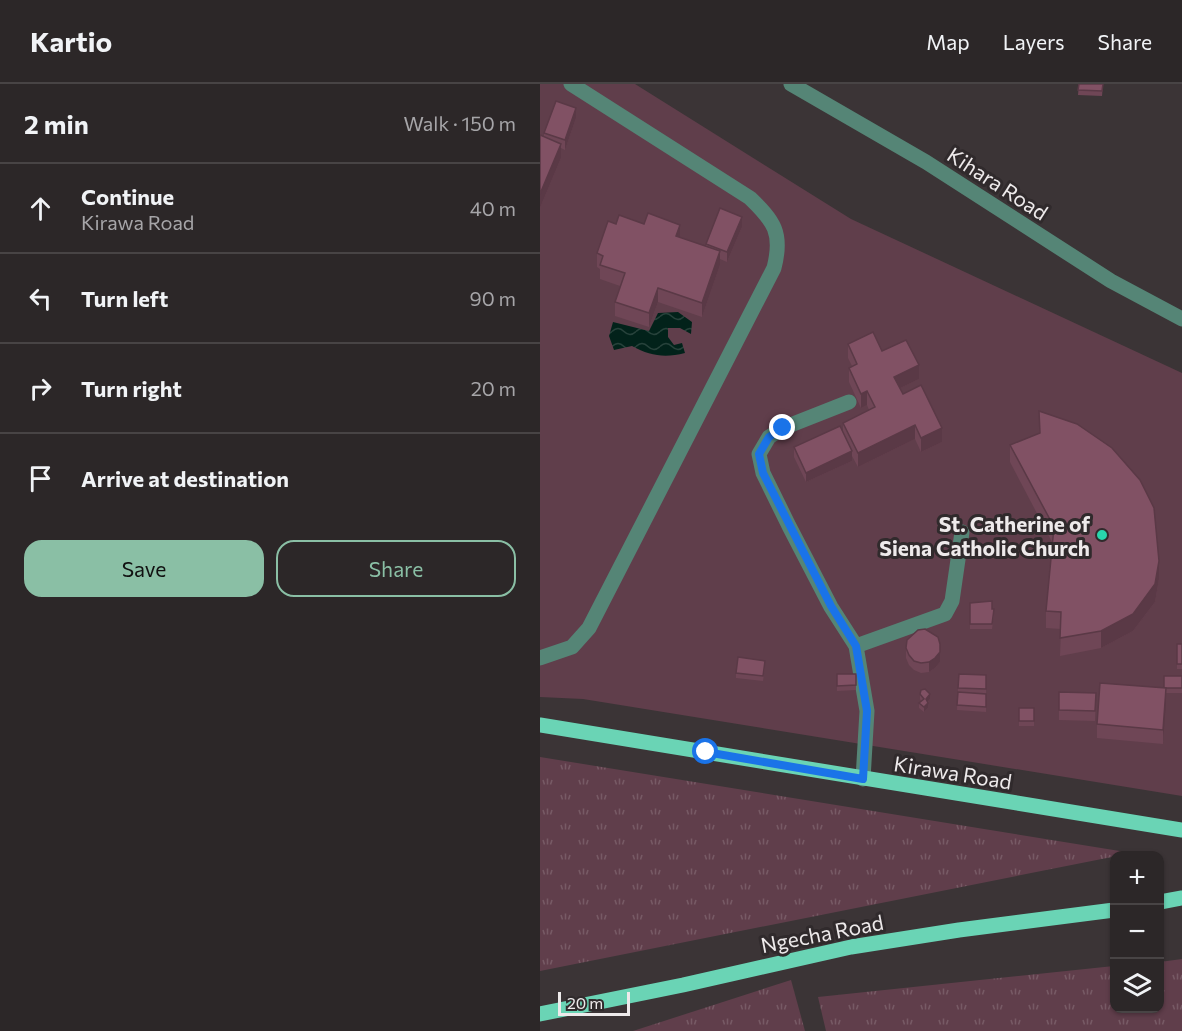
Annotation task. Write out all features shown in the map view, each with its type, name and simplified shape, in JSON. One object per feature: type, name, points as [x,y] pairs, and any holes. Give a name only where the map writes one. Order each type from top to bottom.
[{"type":"main road","name":"Kirawa Road","points":[[540,725],[1182,830]]},
{"type":"main road","points":[[1164,901],[1182,898]]},
{"type":"main road","name":"Ngecha Road","points":[[540,1014],[851,947],[1110,911]]},
{"type":"street","points":[[540,658],[572,647],[589,628],[774,268],[777,255],[774,227],[768,215],[750,198],[571,84]]},
{"type":"street","name":"Kihara Road","points":[[791,84],[926,162],[1111,281],[1182,319]]},
{"type":"street","points":[[849,402],[783,428],[769,437],[759,454],[763,473],[789,526],[831,606],[856,646],[867,711],[863,779]]},
{"type":"street","points":[[856,646],[945,614],[952,601],[962,532]]},
{"type":"green space","points":[[540,84],[635,84],[851,219],[1182,373],[1182,796],[583,699],[540,697]]},
{"type":"green space","points":[[540,757],[1120,851],[1110,851],[1110,857],[540,971]]},
{"type":"green space","points":[[1182,959],[1182,1031],[826,1031],[818,997],[1110,966],[1110,1013],[1164,1013],[1164,961]]},
{"type":"green space","points":[[791,980],[805,1031],[633,1031]]},
{"type":"water","points":[[678,312],[692,322],[691,334],[680,328],[668,328],[668,337],[674,345],[682,343],[685,353],[658,355],[632,346],[614,350],[609,336],[613,322],[649,331],[658,313]]},
{"type":"building","points":[[1079,84],[1103,84],[1102,91],[1078,90]]},
{"type":"building","points":[[556,101],[576,108],[565,140],[544,133]]},
{"type":"building","points":[[540,135],[561,144],[540,194]]},
{"type":"building","points":[[720,208],[742,217],[727,252],[706,244]]},
{"type":"building","points":[[648,213],[680,225],[676,236],[720,251],[702,303],[658,288],[649,313],[615,302],[625,273],[600,265],[603,256],[597,253],[608,221],[616,224],[619,215],[644,224]]},
{"type":"building","points":[[873,332],[882,351],[906,340],[919,365],[894,377],[903,394],[921,385],[942,428],[921,438],[915,425],[858,453],[843,423],[875,407],[867,391],[861,394],[849,368],[857,364],[848,344]]},
{"type":"building","name":"St. Catherine of Siena Catholic Church","points":[[1039,411],[1077,424],[1112,448],[1140,480],[1154,508],[1159,561],[1155,584],[1133,614],[1101,631],[1060,638],[1061,612],[1046,611],[1054,527],[1010,445],[1040,433]]},
{"type":"building","points":[[840,426],[852,451],[806,473],[794,447]]},
{"type":"building","points":[[992,601],[992,609],[994,609],[992,624],[970,624],[970,603]]},
{"type":"building","points":[[925,629],[938,637],[940,652],[929,662],[921,663],[914,661],[906,648],[907,640],[918,630]]},
{"type":"building","points":[[1177,644],[1182,644],[1182,664],[1177,664]]},
{"type":"building","points":[[738,657],[765,661],[763,676],[736,673]]},
{"type":"building","points":[[837,674],[856,674],[856,685],[837,686]]},
{"type":"building","points":[[959,674],[986,675],[986,689],[958,688]]},
{"type":"building","points":[[1164,676],[1182,676],[1182,688],[1164,688]]},
{"type":"building","points":[[1100,683],[1166,688],[1163,730],[1097,724]]},
{"type":"building","points":[[925,689],[930,694],[926,699],[928,703],[924,707],[919,703],[924,699],[920,694],[921,690]]},
{"type":"building","points":[[958,692],[986,694],[986,707],[957,705]]},
{"type":"building","points":[[1059,692],[1096,693],[1095,711],[1059,710]]},
{"type":"building","points":[[1019,708],[1034,708],[1034,721],[1019,721]]},
{"type":"place","name":"St. Catherine of Siena Catholic Church","points":[[1102,535]]},
{"type":"route","points":[[706,752],[863,779],[867,711],[856,646],[831,606],[763,473],[759,454],[769,437],[783,428]]}]
